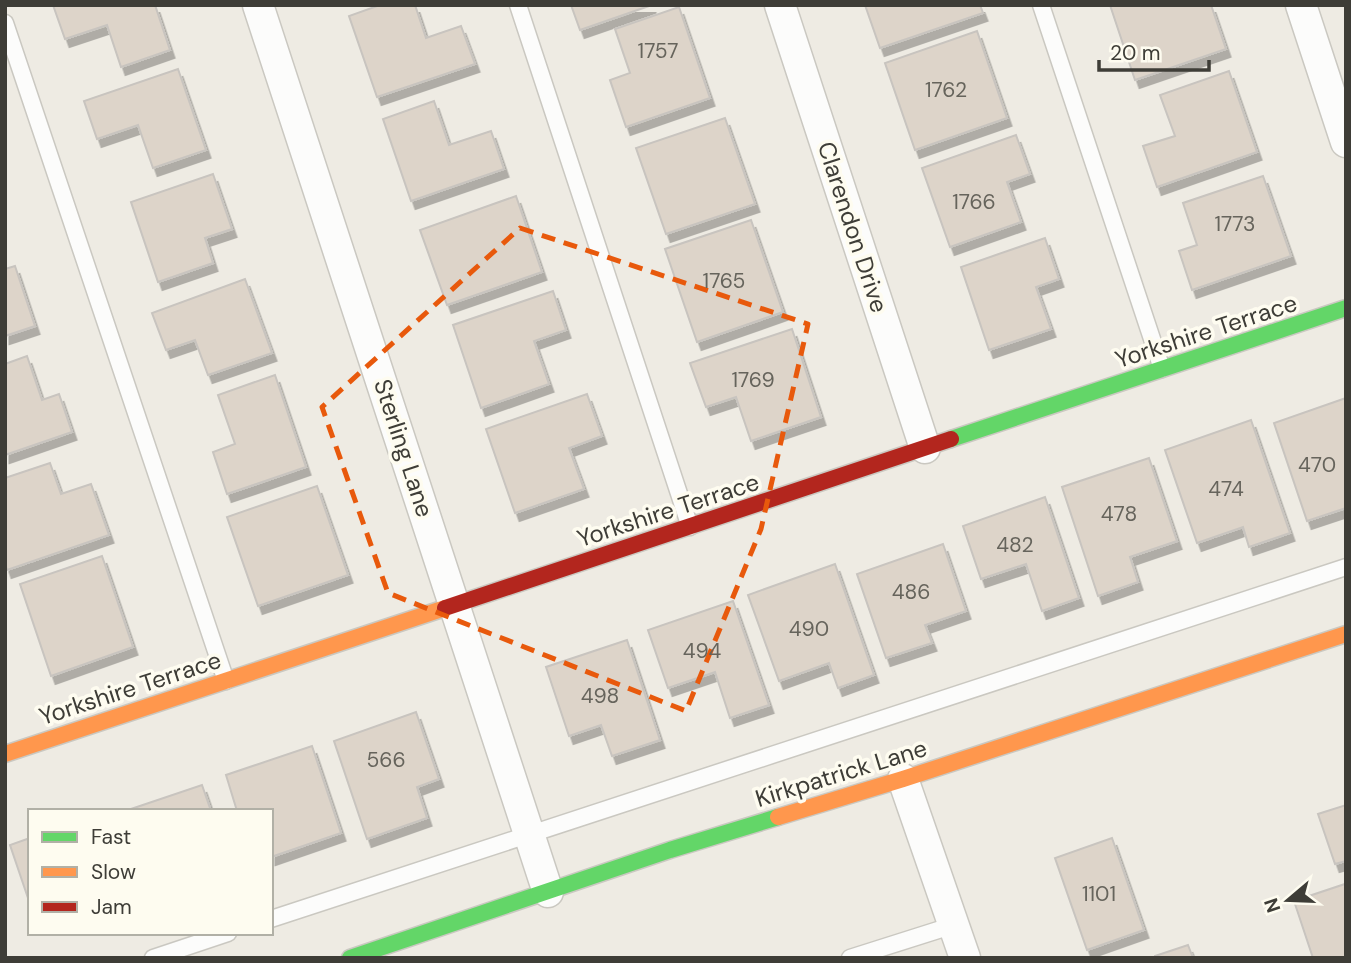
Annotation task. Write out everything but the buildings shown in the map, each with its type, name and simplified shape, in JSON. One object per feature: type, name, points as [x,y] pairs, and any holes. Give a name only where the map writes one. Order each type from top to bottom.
[{"type":"street","name":"Sterling Lane","points":[[258,5],[548,892]]},
{"type":"street","name":"Clarendon Drive","points":[[780,5],[925,448]]},
{"type":"street","points":[[1301,5],[1346,142]]},
{"type":"street","name":"Yorkshire Terrace","points":[[5,754],[1346,308]]},
{"type":"street","name":"Kirkpatrick Lane","points":[[350,958],[670,850],[903,779],[1346,634]]},
{"type":"street","points":[[903,779],[965,958]]},
{"type":"lane","points":[[518,5],[690,527]]},
{"type":"lane","points":[[1041,5],[1162,369]]},
{"type":"lane","points":[[5,23],[226,681]]},
{"type":"lane","points":[[273,918],[1346,566]]},
{"type":"lane","points":[[850,958],[954,925]]},
{"type":"lane","points":[[153,958],[222,935]]},
{"type":"highlighted area","points":[[520,228],[808,324],[761,529],[686,711],[388,593],[322,407]]},
{"type":"traffic: fast","points":[[951,439],[1346,308]]},
{"type":"traffic: fast","points":[[350,958],[670,850],[778,817]]},
{"type":"traffic: slow","points":[[5,754],[445,608]]},
{"type":"traffic: slow","points":[[778,817],[903,779],[1346,634]]},
{"type":"traffic: jam","points":[[445,608],[951,439]]}]
